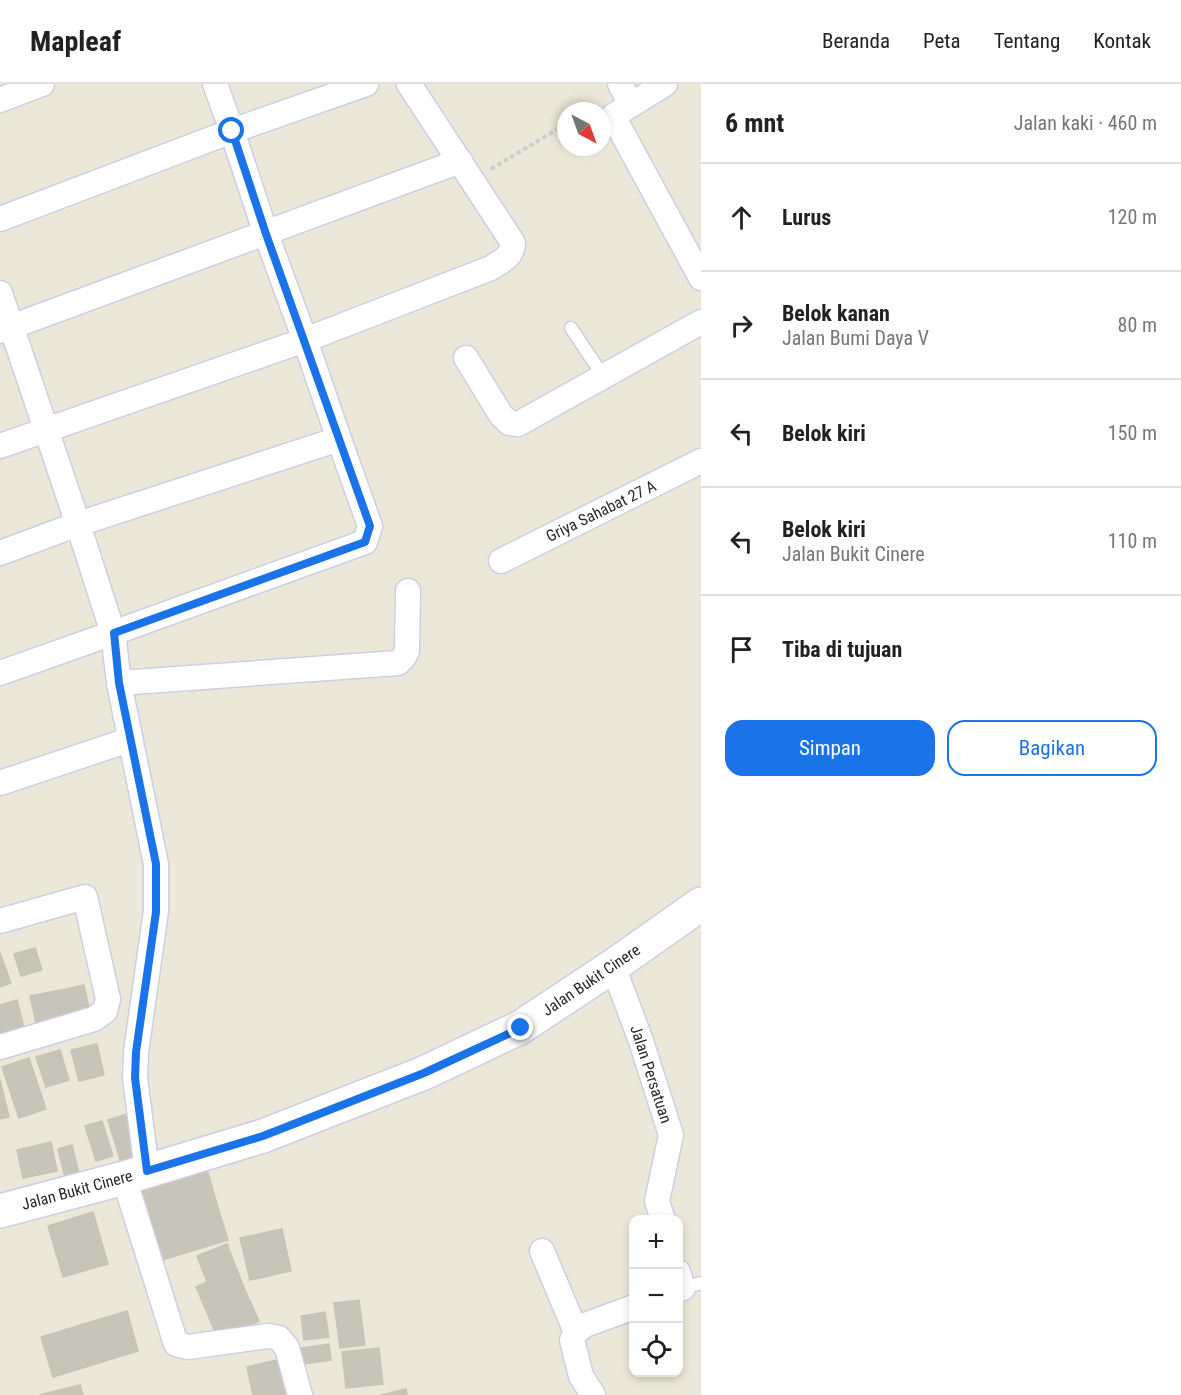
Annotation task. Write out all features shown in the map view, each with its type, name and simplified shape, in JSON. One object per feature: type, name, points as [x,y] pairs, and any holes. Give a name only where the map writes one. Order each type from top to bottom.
[{"type":"main road","name":"Jalan Bukit Cinere","points":[[0,1211],[136,1175],[263,1136],[424,1073],[521,1028],[701,904]]},
{"type":"street","points":[[0,100],[42,84]]},
{"type":"street","points":[[0,673],[365,542],[370,526],[215,84]]},
{"type":"street","points":[[0,219],[232,131],[366,84]]},
{"type":"street","points":[[0,446],[305,340],[491,268],[507,258],[513,250],[513,243],[410,84]]},
{"type":"street","points":[[620,84],[631,105]]},
{"type":"street","points":[[665,84],[613,116],[701,278]]},
{"type":"street","points":[[6,329],[266,234],[466,171]]},
{"type":"street","points":[[0,293],[6,329],[46,429],[114,633],[119,683],[129,740],[156,864],[156,912],[136,1052],[136,1175],[176,1344],[188,1347],[268,1336],[279,1338],[287,1348],[300,1395]]},
{"type":"street","points":[[466,358],[501,415],[509,423],[518,424],[701,322]]},
{"type":"street","points":[[0,553],[78,524],[339,439]]},
{"type":"street","name":"Griya Sahabat 27 A","points":[[501,561],[701,461]]},
{"type":"street","points":[[119,683],[398,663],[407,651],[408,591]]},
{"type":"street","points":[[0,783],[129,740]]},
{"type":"street","points":[[0,921],[85,897],[108,999],[105,1011],[94,1019],[0,1047]]},
{"type":"street","name":"Jalan Persatuan","points":[[612,966],[641,1041],[671,1135],[657,1201],[661,1215]]},
{"type":"street","points":[[542,1251],[576,1332]]},
{"type":"street","points":[[594,1395],[581,1376],[572,1340],[576,1332],[585,1325],[629,1308]]},
{"type":"lane","points":[[571,328],[603,376]]},
{"type":"path","points":[[466,171],[557,128]]},
{"type":"building","points":[[35,948],[42,970],[21,976],[14,954]]},
{"type":"building","points":[[0,953],[11,983],[0,987]]},
{"type":"building","points":[[84,985],[90,1012],[61,1018],[56,991]]},
{"type":"building","points":[[56,991],[61,1018],[36,1023],[30,996]]},
{"type":"building","points":[[17,1000],[24,1027],[0,1033],[0,1005]]},
{"type":"building","points":[[97,1044],[104,1075],[79,1081],[71,1050]]},
{"type":"building","points":[[60,1050],[69,1080],[46,1087],[36,1057]]},
{"type":"building","points":[[29,1058],[46,1109],[19,1118],[2,1067]]},
{"type":"building","points":[[0,1080],[9,1117],[0,1119]]},
{"type":"building","points":[[127,1114],[139,1157],[121,1163],[108,1120]]},
{"type":"building","points":[[102,1121],[113,1156],[96,1161],[85,1126]]},
{"type":"building","points":[[51,1142],[57,1171],[23,1178],[17,1150]]},
{"type":"building","points":[[72,1145],[81,1181],[67,1185],[58,1149]]},
{"type":"building","points":[[207,1169],[216,1201],[151,1221],[141,1189]]},
{"type":"building","points":[[216,1201],[228,1240],[162,1260],[151,1221]]},
{"type":"building","points":[[93,1212],[108,1264],[63,1277],[48,1226]]},
{"type":"building","points":[[282,1229],[291,1271],[250,1280],[240,1238]]},
{"type":"building","points":[[227,1244],[245,1290],[205,1308],[196,1287],[207,1282],[197,1256]]},
{"type":"building","points":[[245,1290],[259,1321],[218,1339],[205,1308]]},
{"type":"building","points":[[359,1300],[365,1345],[340,1348],[334,1303]]},
{"type":"building","points":[[127,1311],[138,1351],[53,1377],[41,1337]]},
{"type":"building","points":[[325,1312],[329,1337],[304,1340],[301,1316]]},
{"type":"building","points":[[329,1344],[331,1360],[297,1365],[295,1349]]},
{"type":"building","points":[[379,1348],[383,1384],[346,1388],[342,1352]]},
{"type":"building","points":[[281,1359],[289,1395],[253,1395],[247,1367]]},
{"type":"building","points":[[80,1385],[83,1395],[39,1395]]},
{"type":"building","points":[[406,1389],[407,1395],[381,1395]]},
{"type":"route","points":[[232,131],[266,234],[370,526],[365,542],[114,633],[119,683],[129,740],[156,864],[156,912],[136,1052],[135,1078],[147,1171],[263,1136],[424,1073],[521,1028]]}]
